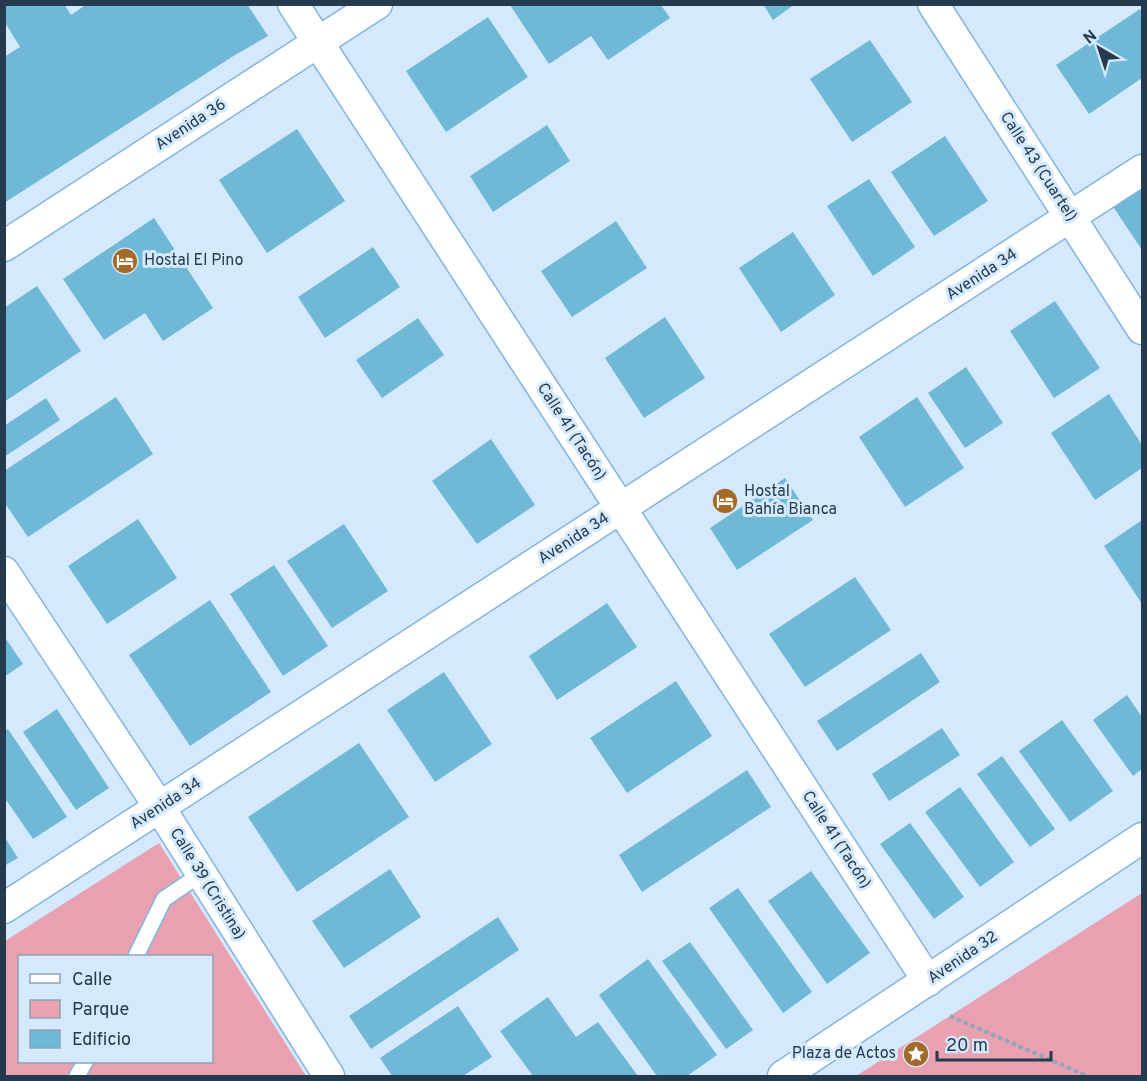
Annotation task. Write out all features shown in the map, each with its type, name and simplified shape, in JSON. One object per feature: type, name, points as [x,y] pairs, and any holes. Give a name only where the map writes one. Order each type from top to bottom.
[{"type":"street","name":"Calle 41 (Tacón)","points":[[293,4],[928,981]]},
{"type":"street","name":"Avenida 36","points":[[4,246],[377,4]]},
{"type":"street","name":"Calle 43 (Cuartel)","points":[[933,4],[1143,329]]},
{"type":"street","name":"Avenida 34","points":[[4,908],[1143,170]]},
{"type":"street","name":"Calle 39 (Cristina)","points":[[4,572],[160,808],[329,1077]]},
{"type":"street","name":"Avenida 32","points":[[783,1077],[1143,838]]},
{"type":"lane","points":[[137,955],[164,899],[201,874]]},
{"type":"lane","points":[[78,1077],[85,1063]]},
{"type":"path","points":[[950,1016],[1087,1077]]},
{"type":"green space","points":[[159,843],[306,1076],[5,1076],[5,941]]},
{"type":"green space","points":[[1142,893],[1142,1076],[856,1076]]},
{"type":"building","points":[[4,4],[64,4],[71,15],[87,4],[247,4],[268,36],[4,203],[4,57],[20,47],[4,21]]},
{"type":"building","points":[[763,4],[795,4],[773,20]]},
{"type":"building","points":[[510,5],[661,5],[670,18],[608,60],[591,36],[549,64]]},
{"type":"building","points":[[1140,9],[1142,13],[1142,78],[1089,114],[1056,65]]},
{"type":"building","points":[[488,17],[528,77],[446,132],[406,71]]},
{"type":"building","points":[[870,40],[912,102],[852,142],[810,79]]},
{"type":"building","points":[[547,125],[570,161],[493,212],[470,176]]},
{"type":"building","points":[[297,129],[345,201],[267,253],[219,180]]},
{"type":"building","points":[[945,136],[988,201],[934,236],[891,172]]},
{"type":"building","points":[[869,179],[915,247],[873,276],[827,206]]},
{"type":"building","points":[[1142,184],[1142,250],[1112,205]]},
{"type":"building","points":[[154,218],[213,308],[163,341],[145,313],[104,340],[63,279]]},
{"type":"building","points":[[616,221],[647,268],[572,317],[541,271]]},
{"type":"building","points":[[793,232],[835,295],[781,332],[739,268]]},
{"type":"building","points":[[373,247],[400,287],[325,338],[298,297]]},
{"type":"building","points":[[37,286],[81,351],[4,402],[4,308]]},
{"type":"building","points":[[1055,301],[1100,368],[1054,398],[1010,331]]},
{"type":"building","points":[[665,317],[705,378],[644,418],[605,358]]},
{"type":"building","points":[[418,318],[444,355],[382,398],[356,360]]},
{"type":"building","points":[[966,367],[1003,423],[965,448],[928,393]]},
{"type":"building","points":[[1109,394],[1142,445],[1142,468],[1095,500],[1051,433]]},
{"type":"building","points":[[116,397],[153,454],[28,537],[4,502],[4,471]]},
{"type":"building","points":[[917,397],[964,468],[905,507],[859,437]]},
{"type":"building","points":[[46,398],[60,420],[4,457],[4,426]]},
{"type":"building","points":[[491,439],[535,505],[477,544],[432,481]]},
{"type":"building","points":[[785,478],[813,520],[737,570],[710,528]]},
{"type":"building","points":[[138,519],[177,578],[107,624],[68,566]]},
{"type":"building","points":[[1142,520],[1142,604],[1104,546]]},
{"type":"building","points":[[344,524],[388,591],[332,628],[287,561]]},
{"type":"building","points":[[274,565],[328,646],[283,676],[230,594]]},
{"type":"building","points":[[855,577],[891,630],[805,687],[769,634]]},
{"type":"building","points":[[210,600],[271,692],[190,746],[129,655]]},
{"type":"building","points":[[607,603],[637,647],[557,700],[529,656]]},
{"type":"building","points":[[4,636],[23,664],[4,677]]},
{"type":"building","points":[[921,653],[940,682],[837,751],[817,721]]},
{"type":"building","points":[[444,672],[492,744],[435,782],[387,710]]},
{"type":"building","points":[[676,681],[712,736],[627,793],[590,738]]},
{"type":"building","points":[[1127,695],[1142,717],[1142,769],[1133,776],[1093,720]]},
{"type":"building","points":[[57,709],[109,788],[76,810],[23,732]]},
{"type":"building","points":[[1062,720],[1113,791],[1070,822],[1019,751]]},
{"type":"building","points":[[942,728],[960,755],[889,801],[872,774]]},
{"type":"building","points":[[8,729],[67,817],[33,839],[4,797],[4,731]]},
{"type":"building","points":[[359,743],[409,817],[297,892],[248,817]]},
{"type":"building","points":[[1002,756],[1055,829],[1030,847],[977,774]]},
{"type":"building","points":[[747,770],[771,807],[642,892],[619,855]]},
{"type":"building","points":[[960,787],[1014,862],[980,887],[925,812]]},
{"type":"building","points":[[910,823],[964,897],[934,919],[880,844]]},
{"type":"building","points":[[4,836],[18,858],[4,866]]},
{"type":"building","points":[[390,869],[421,917],[344,968],[312,921]]},
{"type":"building","points":[[811,871],[870,953],[827,984],[768,901]]},
{"type":"building","points":[[738,888],[812,992],[783,1013],[709,908]]},
{"type":"building","points":[[498,917],[519,950],[371,1049],[349,1016]]},
{"type":"building","points":[[690,942],[753,1030],[726,1049],[662,961]]},
{"type":"building","points":[[648,959],[717,1055],[687,1076],[657,1076],[599,995]]},
{"type":"building","points":[[548,997],[576,1037],[598,1022],[638,1076],[533,1076],[500,1031]]},
{"type":"building","points":[[458,1006],[492,1057],[463,1076],[392,1076],[380,1058]]},
{"type":"place","name":"Hostal El Pino","points":[[125,261]]},
{"type":"place","name":"Hostal Bahía Bianca","points":[[725,501]]},
{"type":"place","name":"Plaza de Actos","points":[[916,1054]]}]
